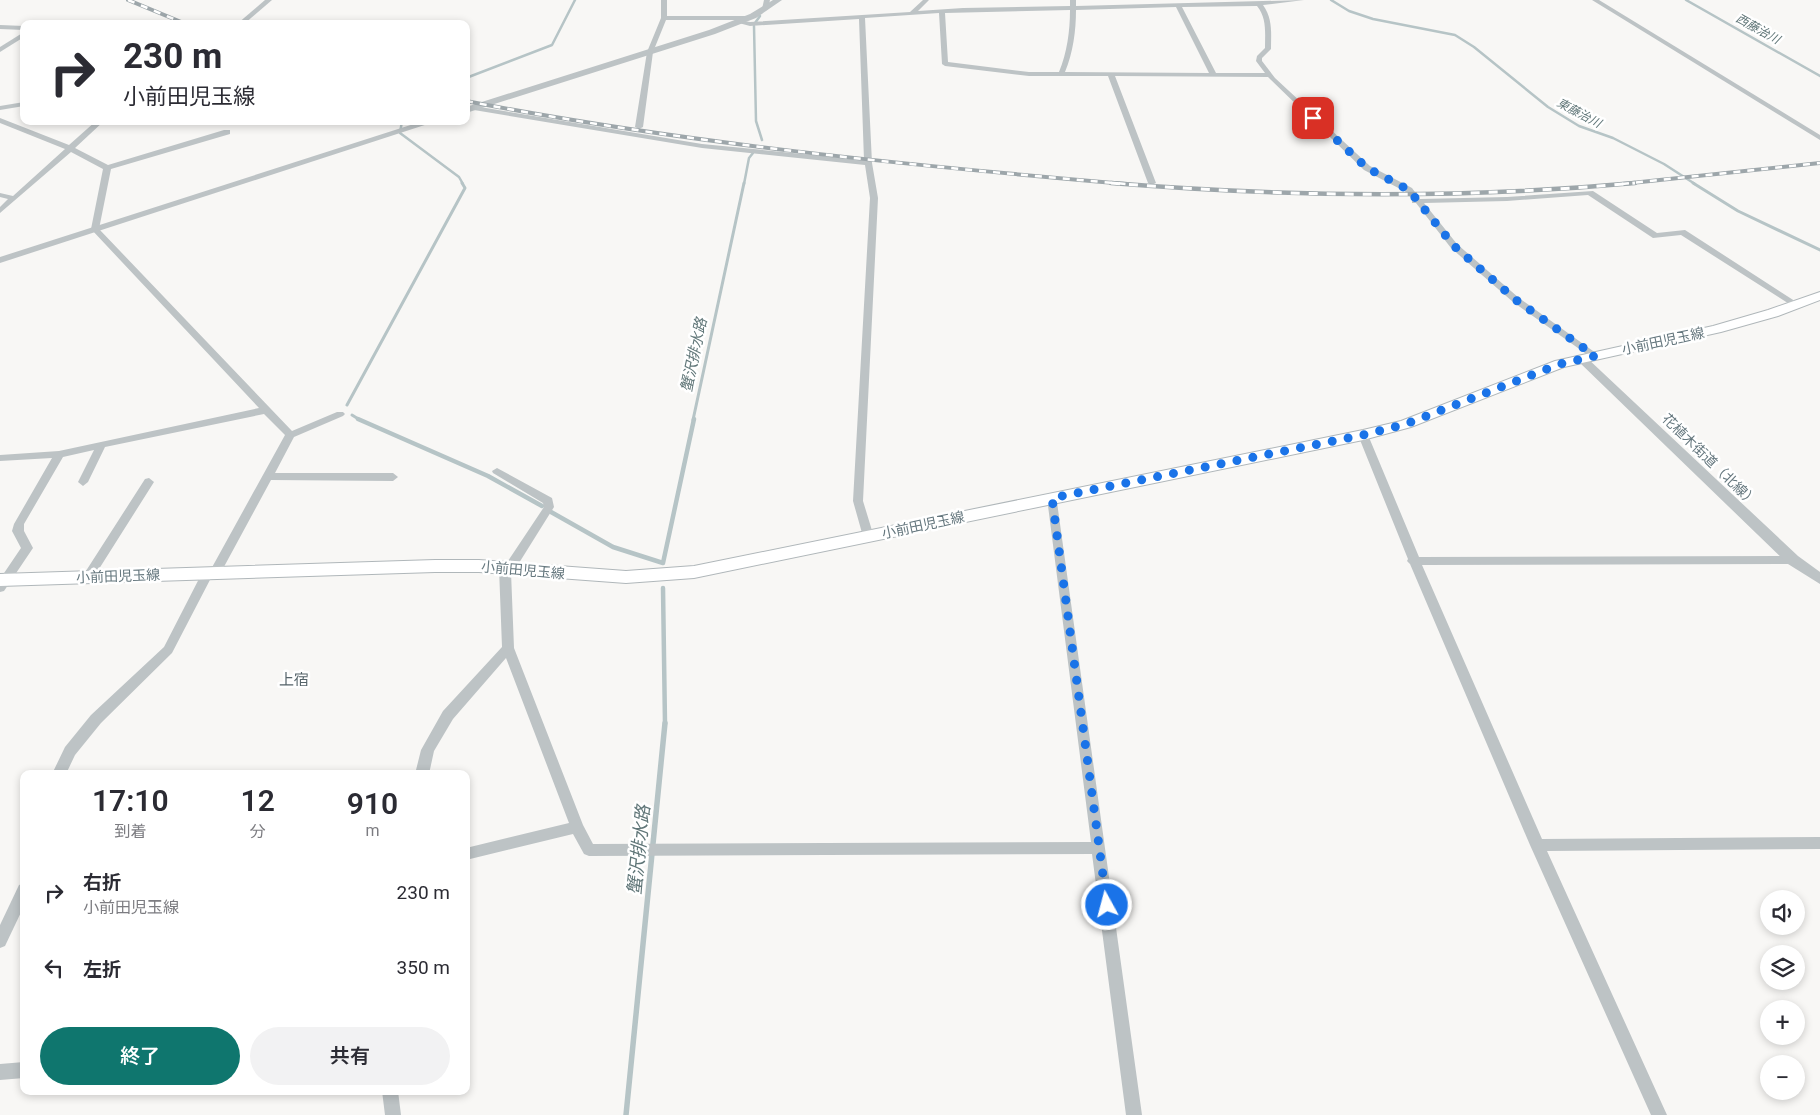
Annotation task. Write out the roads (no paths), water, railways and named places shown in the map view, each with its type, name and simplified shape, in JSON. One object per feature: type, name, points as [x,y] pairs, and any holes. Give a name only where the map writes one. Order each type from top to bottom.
[{"type":"main road","name":"小前田児玉線","points":[[2,583],[88,577],[435,566],[508,568],[586,575],[655,576],[694,572],[1363,435],[1406,424],[1532,374],[1589,357],[1716,329],[1820,296]]},
{"type":"street","points":[[245,20],[269,0]]},
{"type":"street","points":[[639,127],[650,52],[664,18],[664,0]]},
{"type":"street","points":[[765,9],[767,0]]},
{"type":"street","points":[[470,109],[738,22],[749,18],[778,0]]},
{"type":"street","points":[[912,13],[926,0]]},
{"type":"street","points":[[1061,75],[1067,60],[1073,23],[1073,0]]},
{"type":"street","points":[[738,22],[750,24],[942,11],[1178,6],[1302,0]]},
{"type":"street","points":[[1595,0],[1818,135]]},
{"type":"street","points":[[1256,2],[1266,13],[1268,28],[1268,49],[1259,57],[1259,61],[1270,75],[1367,168],[1409,190],[1415,201],[1454,246],[1516,300],[1589,357]]},
{"type":"street","points":[[1178,6],[1214,76]]},
{"type":"street","points":[[942,11],[945,64],[1029,74],[1270,75]]},
{"type":"street","points":[[862,17],[868,163],[874,198],[858,501],[868,537]]},
{"type":"street","points":[[664,18],[749,18]]},
{"type":"street","points":[[0,28],[20,28]]},
{"type":"street","points":[[0,50],[20,37]]},
{"type":"street","points":[[1111,75],[1152,183]]},
{"type":"street","points":[[0,108],[20,105]]},
{"type":"street","points":[[470,109],[692,144],[868,163]]},
{"type":"street","points":[[0,120],[72,149],[108,168],[226,132]]},
{"type":"street","points":[[0,211],[97,125]]},
{"type":"street","points":[[0,260],[420,125]]},
{"type":"street","points":[[95,229],[108,168]]},
{"type":"street","points":[[1415,201],[1507,199],[1590,193],[1656,236],[1682,232],[1796,305]]},
{"type":"street","points":[[0,195],[13,198]]},
{"type":"street","points":[[95,229],[290,435]]},
{"type":"street","name":"花植木街道（北線）","points":[[1589,357],[1793,560],[1820,579]]},
{"type":"street","points":[[0,458],[59,454],[266,410]]},
{"type":"street","points":[[60,770],[70,751],[96,719],[168,650],[290,435],[340,414]]},
{"type":"street","points":[[1363,435],[1413,561],[1537,845],[1659,1115]]},
{"type":"street","points":[[83,482],[102,444]]},
{"type":"street","points":[[2,583],[27,548],[18,531],[19,524],[59,454]]},
{"type":"street","points":[[497,472],[548,501],[548,507],[508,568],[508,648],[577,827],[589,850],[1099,848]]},
{"type":"street","points":[[268,476],[393,477]]},
{"type":"street","points":[[88,577],[149,482]]},
{"type":"street","points":[[1052,498],[1134,1115]]},
{"type":"street","points":[[1413,561],[1793,560]]},
{"type":"street","points":[[423,770],[428,750],[448,715],[508,648]]},
{"type":"street","points":[[470,853],[577,827]]},
{"type":"street","points":[[1537,845],[1820,843]]},
{"type":"street","points":[[0,941],[20,898]]},
{"type":"street","points":[[0,1072],[20,1070]]},
{"type":"street","points":[[391,1095],[394,1115]]},
{"type":"waterway","points":[[470,76],[552,45],[575,0]]},
{"type":"waterway","name":"東藤治川","points":[[1331,0],[1349,11],[1373,19],[1455,35],[1474,47],[1548,107],[1579,126],[1613,138],[1664,164],[1695,184]]},
{"type":"waterway","name":"西藤治川","points":[[1686,0],[1820,76]]},
{"type":"waterway","name":"蟹沢排水路","points":[[755,23],[760,16]]},
{"type":"waterway","name":"蟹沢排水路","points":[[754,26],[756,121],[762,140]]},
{"type":"waterway","points":[[401,125],[400,133],[459,177],[463,184]]},
{"type":"waterway","name":"蟹沢排水路","points":[[744,184],[749,158],[753,153]]},
{"type":"waterway","points":[[347,405],[465,188],[462,183]]},
{"type":"waterway","name":"蟹沢排水路","points":[[693,420],[744,183]]},
{"type":"waterway","name":"東藤治川","points":[[1693,183],[1738,211],[1820,250]]},
{"type":"waterway","points":[[352,415],[359,420]]},
{"type":"waterway","name":"蟹沢排水路","points":[[551,512],[613,547],[663,563],[694,419]]},
{"type":"waterway","points":[[359,420],[488,476],[542,506]]},
{"type":"waterway","name":"蟹沢排水路","points":[[663,588],[665,723]]},
{"type":"waterway","name":"蟹沢排水路","points":[[626,1115],[665,723]]},
{"type":"railway","points":[[128,0],[176,20]]},
{"type":"railway","points":[[470,102],[548,116],[712,141],[960,169],[1126,184]]},
{"type":"railway","points":[[1622,184],[1820,163]]},
{"type":"railway","points":[[1111,183],[1242,191],[1373,194],[1504,192],[1622,184]]},
{"type":"railway","points":[[1622,184],[1635,183]]},
{"type":"district","name":"上宿","points":[[294,680]]}]
